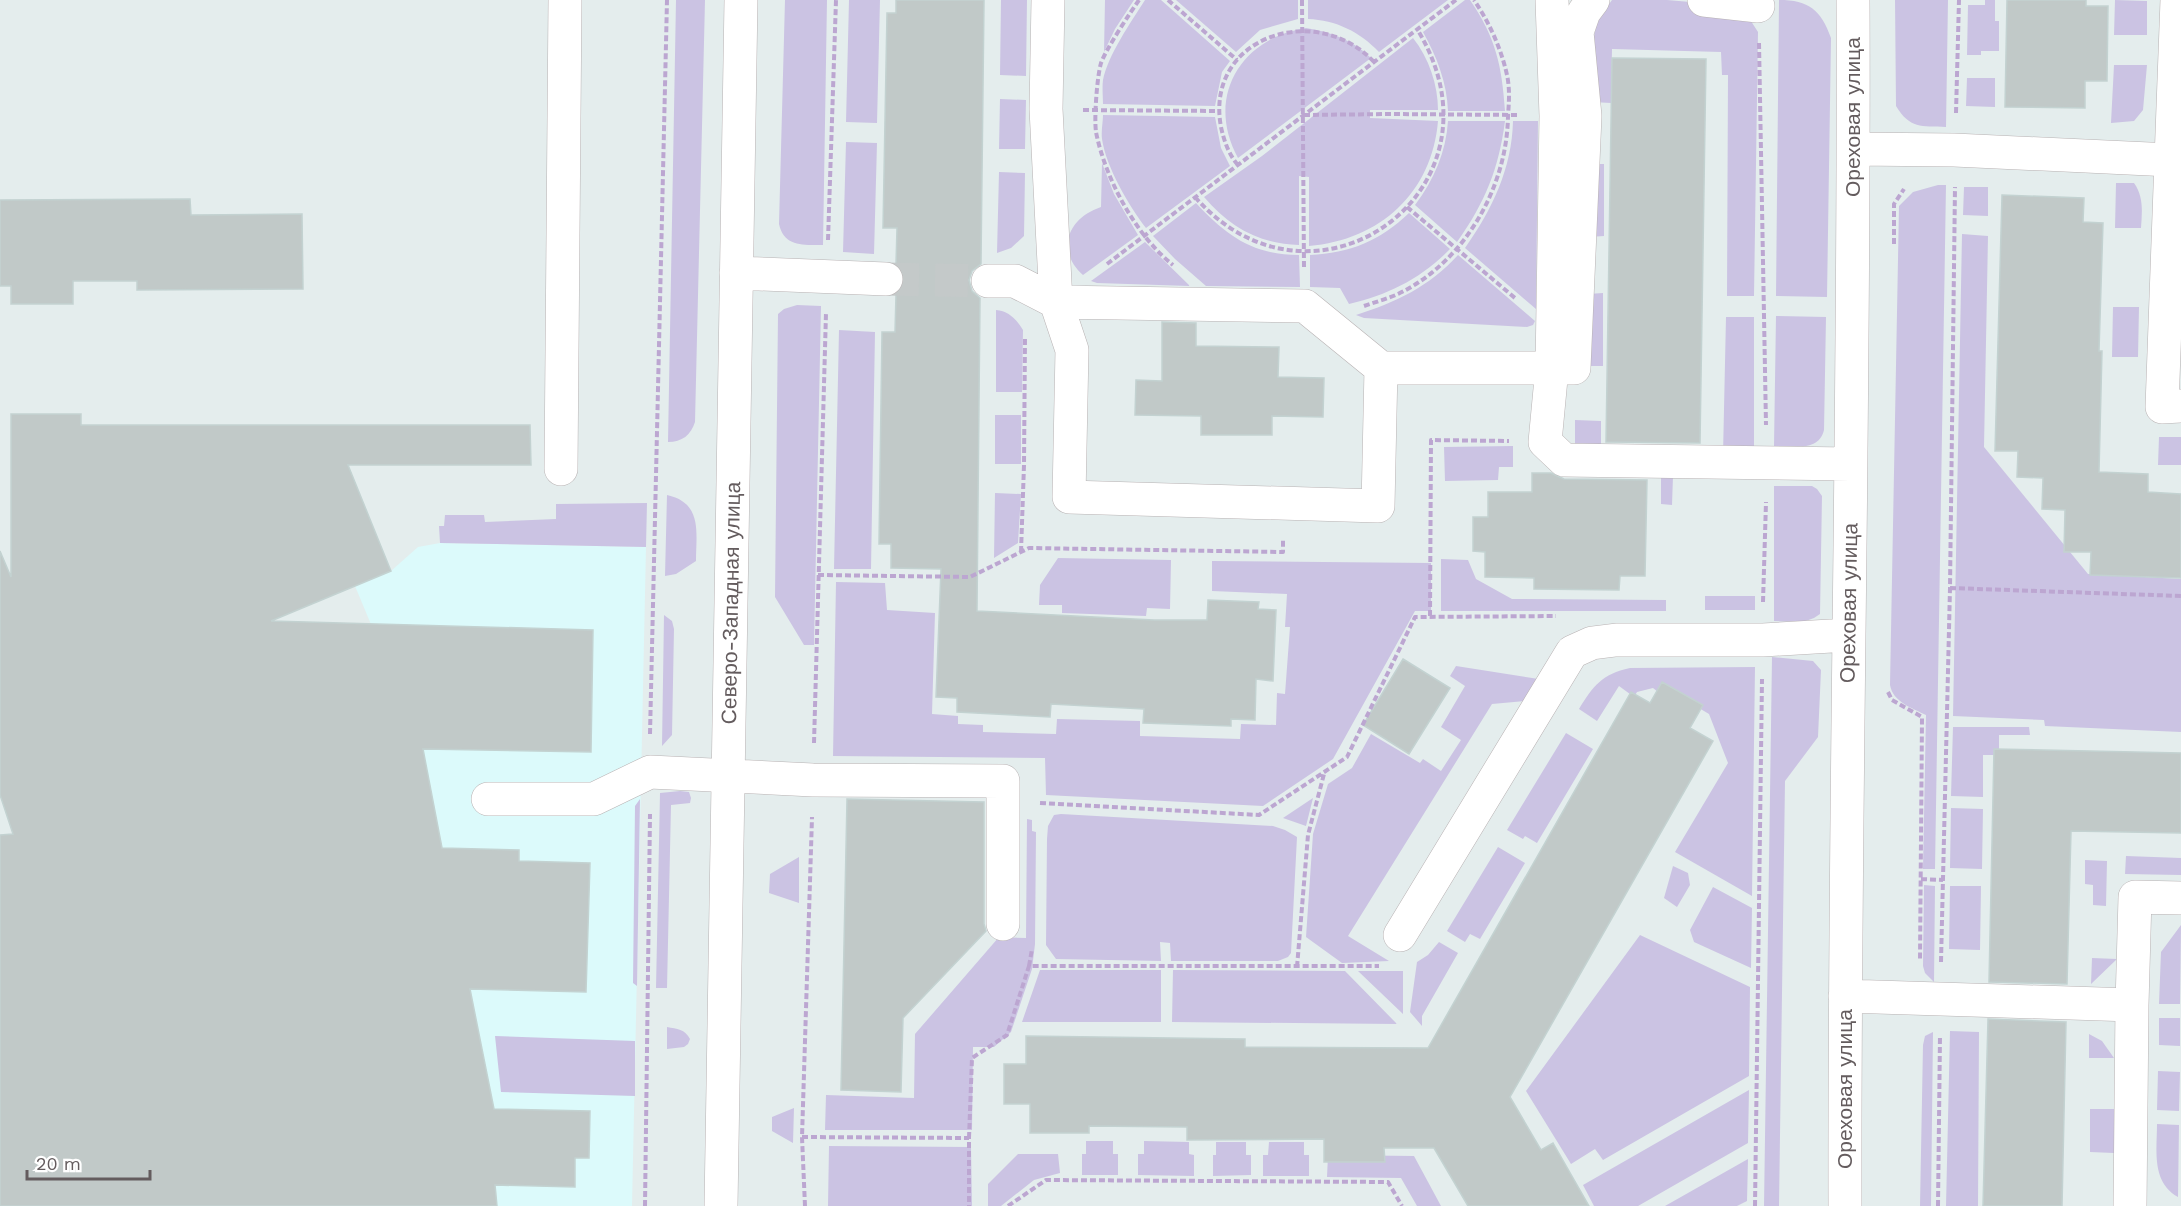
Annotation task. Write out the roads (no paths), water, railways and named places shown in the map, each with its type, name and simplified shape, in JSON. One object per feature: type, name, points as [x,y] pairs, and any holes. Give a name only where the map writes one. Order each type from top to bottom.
[{"type":"street","points":[[561,469],[565,0]]},
{"type":"street","name":"Северо-Западная улица","points":[[721,1206],[741,0]]},
{"type":"street","points":[[1048,0],[1046,109],[1056,302],[1072,350],[1069,497],[1378,506],[1381,368]]},
{"type":"street","points":[[1552,0],[1556,116],[1554,318],[1545,442],[1564,460],[1850,464]]},
{"type":"street","points":[[988,280],[1015,281],[1056,302],[1305,306],[1381,368],[1574,368],[1585,116],[1577,32],[1584,12],[1593,0]]},
{"type":"street","points":[[1704,0],[1758,6]]},
{"type":"street","name":"Ореховая улица","points":[[1845,1206],[1848,635],[1854,149],[1853,0]]},
{"type":"street","points":[[2177,0],[2162,407],[2181,406]]},
{"type":"street","points":[[1854,149],[1954,150],[2171,160]]},
{"type":"street","points":[[736,273],[886,279]]},
{"type":"street","points":[[1400,935],[1572,652],[1592,643],[1616,640],[1763,640],[1848,635]]},
{"type":"street","points":[[488,799],[594,799],[650,772],[813,780],[1003,781],[1003,924]]},
{"type":"street","points":[[2130,1206],[2135,897],[2181,898]]},
{"type":"street","points":[[1845,996],[1940,993],[2132,1005]]},
{"type":"tunnel","points":[[886,279],[988,281]]}]
